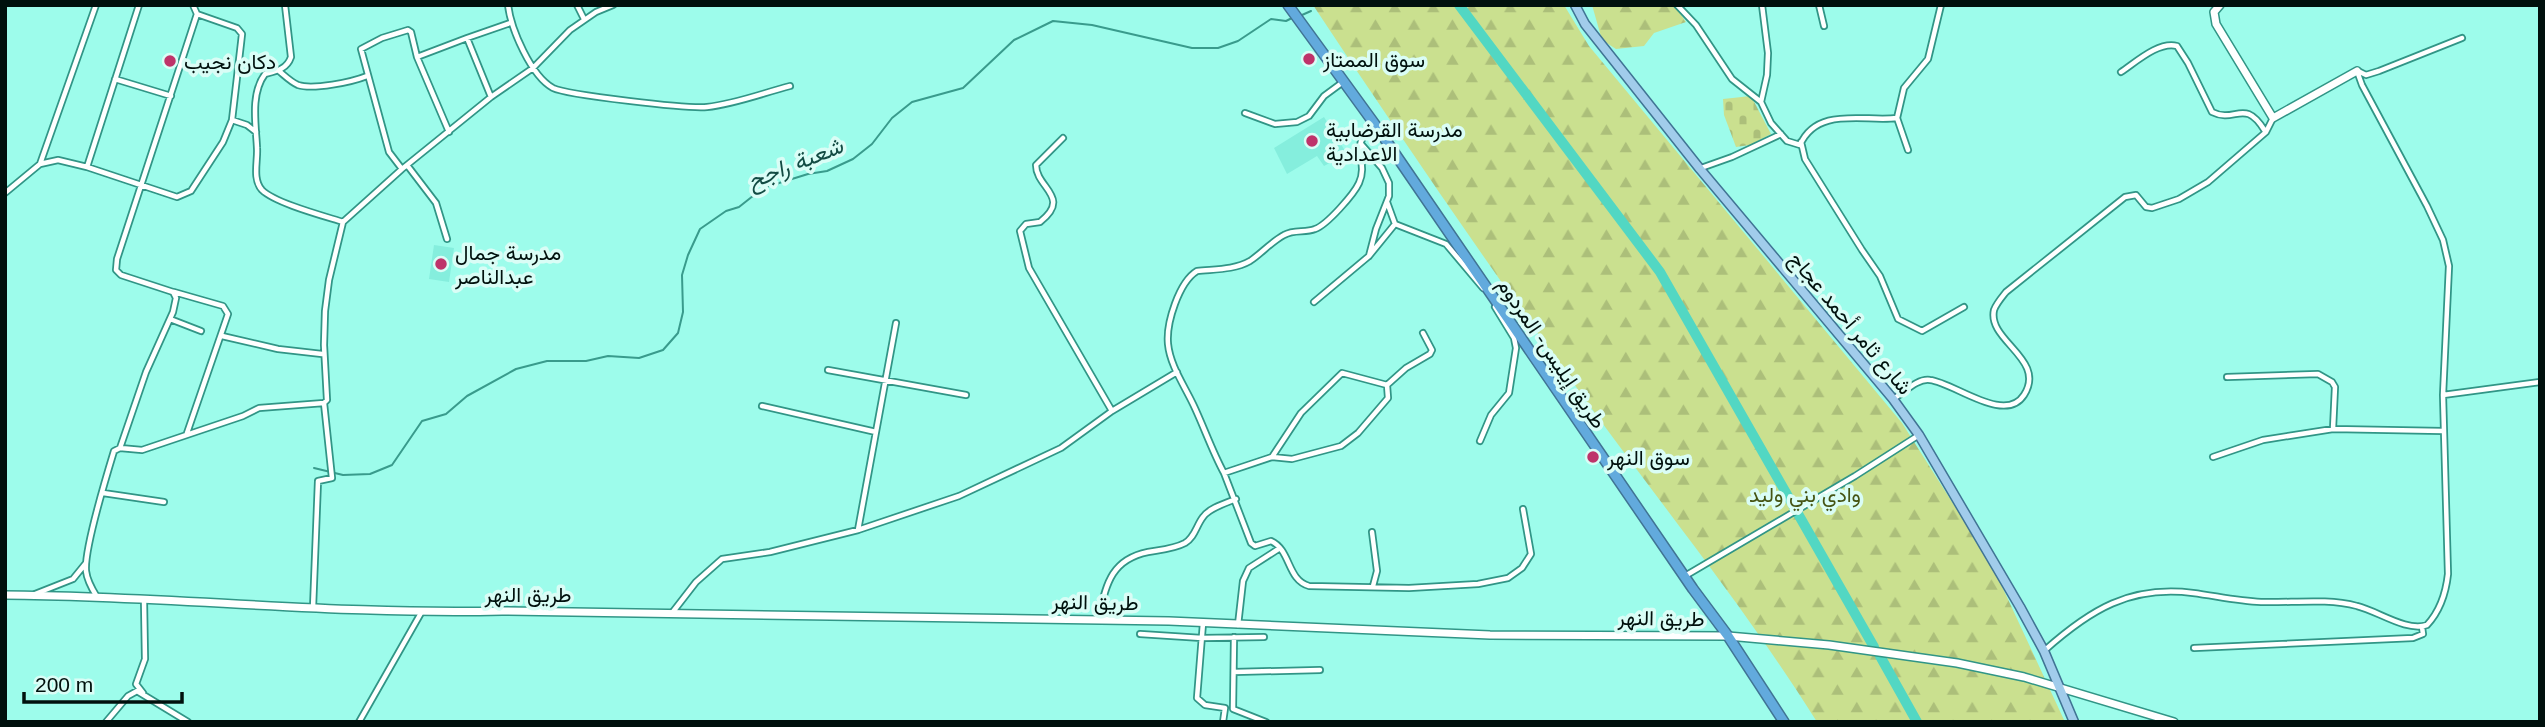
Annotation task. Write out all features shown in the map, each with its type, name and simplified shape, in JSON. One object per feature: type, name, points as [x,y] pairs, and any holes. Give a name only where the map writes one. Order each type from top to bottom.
[{"type":"highway","name":"طريق إيليس- المردوم","points":[[1289,5],[1376,126],[1488,293],[1728,636],[1784,722]]},
{"type":"main road","name":"شارع ثامر أحمد عجاج","points":[[1575,5],[1585,24],[1700,169],[1893,400],[1919,435],[2038,639],[2074,722]]},
{"type":"main road","points":[[2220,5],[2214,12],[2216,24],[2273,118],[2357,71]]},
{"type":"main road","name":"طريق النهر","points":[[5,595],[421,613],[502,611],[1098,620],[1490,635],[1728,636],[1829,645],[1957,663],[2024,677],[2174,722]]},
{"type":"street","points":[[40,164],[96,5]]},
{"type":"street","points":[[87,167],[139,5]]},
{"type":"street","points":[[187,434],[228,314],[223,306],[132,279],[116,270],[120,246],[197,14],[193,5]]},
{"type":"street","points":[[285,5],[291,57],[279,71],[265,74],[262,78],[256,100],[256,178],[262,190],[273,197],[343,222]]},
{"type":"street","points":[[508,5],[510,23],[533,68],[549,85],[560,90],[704,107],[790,86]]},
{"type":"street","points":[[577,5],[583,19]]},
{"type":"street","points":[[313,608],[318,481],[332,478],[324,403],[327,400],[325,311],[329,280],[343,222],[491,97],[533,68],[583,19],[613,5]]},
{"type":"street","points":[[1677,5],[1696,25],[1732,79],[1761,102],[1771,123],[1793,144],[1800,145],[1815,128],[1834,118],[1897,118]]},
{"type":"street","points":[[1761,102],[1768,68],[1762,5]]},
{"type":"street","points":[[1819,5],[1824,26]]},
{"type":"street","points":[[1908,150],[1897,118],[1904,89],[1928,59],[1941,5]]},
{"type":"street","points":[[5,193],[40,164],[58,160],[177,197],[187,195],[223,142],[232,120],[242,34],[237,28],[197,14]]},
{"type":"street","points":[[417,57],[510,23]]},
{"type":"street","points":[[447,239],[436,203],[389,152],[361,49],[382,38],[405,30],[410,31],[417,57],[449,132]]},
{"type":"street","points":[[467,38],[491,97]]},
{"type":"street","points":[[2357,71],[2366,75],[2379,71],[2462,38]]},
{"type":"street","points":[[2121,72],[2155,50],[2173,45],[2180,50],[2188,63],[2213,112],[2222,116],[2242,112],[2250,114],[2257,118],[2266,132]]},
{"type":"street","points":[[279,71],[298,85],[304,86],[342,84],[367,76]]},
{"type":"street","points":[[2044,651],[2100,608],[2148,592],[2191,593],[2261,602],[2312,601],[2352,605],[2408,625],[2422,627],[2434,617],[2447,584],[2443,395],[2450,281],[2446,252],[2427,206],[2357,71]]},
{"type":"street","points":[[115,79],[171,96]]},
{"type":"street","points":[[1245,113],[1275,124],[1297,122],[1309,116],[1324,96],[1343,81]]},
{"type":"street","points":[[1893,400],[1919,381],[1931,380],[1986,403],[2005,405],[2019,401],[2025,394],[2029,373],[2024,362],[2000,332],[1994,313],[1994,307],[2006,292],[2125,197],[2136,195],[2146,207],[2152,208],[2179,199],[2208,182],[2266,132],[2273,118]]},
{"type":"street","points":[[232,120],[247,125],[256,132]]},
{"type":"street","points":[[1376,126],[1365,133],[1360,143],[1362,173],[1358,186],[1324,224],[1317,229],[1286,233],[1253,258],[1234,267],[1197,271],[1188,279],[1176,301],[1168,339],[1177,372],[1236,499],[1251,543],[1255,546],[1271,541],[1280,548],[1296,579],[1304,585],[1409,588],[1478,584],[1508,578],[1522,568],[1531,554],[1523,509]]},
{"type":"street","points":[[1700,169],[1781,134]]},
{"type":"street","points":[[1063,138],[1037,165],[1036,171],[1053,197],[1052,207],[1040,222],[1022,227],[1020,235],[1029,268],[1112,411]]},
{"type":"street","points":[[1801,141],[1805,159],[1880,276],[1898,319],[1922,331],[1964,307]]},
{"type":"street","points":[[1360,143],[1385,173],[1390,187],[1369,256]]},
{"type":"street","points":[[1387,202],[1395,224],[1446,244],[1488,293],[1514,338],[1516,348],[1509,393],[1491,415],[1480,441]]},
{"type":"street","points":[[1314,302],[1369,256],[1395,224]]},
{"type":"street","points":[[120,449],[146,372],[170,319],[176,298],[173,292]]},
{"type":"street","points":[[170,319],[201,331]]},
{"type":"street","points":[[858,530],[896,323]]},
{"type":"street","points":[[1387,385],[1406,368],[1430,354],[1432,350],[1423,333]]},
{"type":"street","points":[[222,335],[278,349],[322,354]]},
{"type":"street","points":[[828,370],[966,396]]},
{"type":"street","points":[[672,613],[696,582],[722,559],[770,552],[858,530],[959,496],[1047,456],[1112,411],[1177,372]]},
{"type":"street","points":[[1272,457],[1301,413],[1342,373],[1387,385]]},
{"type":"street","points":[[2227,377],[2318,374],[2325,377],[2335,387],[2333,429]]},
{"type":"street","points":[[2443,395],[2540,382]]},
{"type":"street","points":[[1224,473],[1272,457],[1292,459],[1341,446],[1350,441],[1388,398],[1387,385]]},
{"type":"street","points":[[97,597],[89,580],[86,562],[114,451],[142,450],[243,416],[259,408],[324,403]]},
{"type":"street","points":[[762,407],[876,432]]},
{"type":"street","points":[[2213,457],[2263,440],[2333,429],[2443,431]]},
{"type":"street","points":[[1685,576],[1919,435]]},
{"type":"street","points":[[103,493],[164,502]]},
{"type":"street","points":[[1098,620],[1116,567],[1141,554],[1185,543],[1194,534],[1203,516],[1236,499]]},
{"type":"street","points":[[1372,532],[1377,571],[1373,586]]},
{"type":"street","points":[[1238,625],[1243,580],[1249,568],[1280,548]]},
{"type":"street","points":[[33,596],[72,579],[86,562]]},
{"type":"street","points":[[144,600],[145,660],[136,684],[144,695]]},
{"type":"street","points":[[359,722],[421,613]]},
{"type":"street","points":[[1203,622],[1197,698],[1205,705],[1233,709],[1266,722]]},
{"type":"street","points":[[2194,648],[2413,638],[2423,634],[2422,627]]},
{"type":"street","points":[[1140,634],[1202,638],[1264,636]]},
{"type":"street","points":[[1233,709],[1234,637]]},
{"type":"street","points":[[2038,639],[2056,641]]},
{"type":"street","points":[[1234,673],[1320,670]]},
{"type":"street","points":[[106,722],[131,693],[137,691],[188,722]]},
{"type":"street","points":[[1223,722],[1225,708]]},
{"type":"shaded area","name":"مدرسة القرضابية الاعدادية","points":[[1324,117],[1347,154],[1324,166],[1317,156],[1287,174],[1274,148]]},
{"type":"shaded area","name":"مدرسة جمال عبدالناصر","points":[[434,245],[454,248],[449,282],[429,279]]},
{"type":"green space","name":"وادي بني وليد","points":[[1313,5],[1564,5],[1589,46],[1902,423],[1992,565],[2065,722],[1817,722],[1737,605],[1524,314]]},
{"type":"green space","points":[[1592,5],[1674,5],[1686,22],[1654,33],[1644,46],[1616,49],[1602,40]]},
{"type":"green space","points":[[1751,96],[1771,134],[1750,145],[1736,147],[1724,115],[1723,99]]},
{"type":"waterway","name":"وادي بني وليد","points":[[1459,5],[1660,272],[1874,647]]},
{"type":"waterway","points":[[1302,15],[1311,11]]},
{"type":"waterway","name":"شعبة راجح","points":[[314,468],[343,475],[370,474],[392,465],[422,421],[446,414],[467,396],[516,369],[547,361],[586,361],[608,356],[639,358],[663,350],[678,333],[683,312],[682,275],[700,229],[726,211],[739,207],[763,188],[827,171],[853,159],[872,144],[892,118],[912,102],[963,88],[1014,40],[1053,21],[1092,25],[1192,48],[1218,48],[1238,41],[1271,19],[1286,21],[1292,18]]},
{"type":"waterway","name":"وادي بني وليد","points":[[1880,656],[1917,722]]},
{"type":"place","name":"سوق الممتاز","points":[[1309,59]]},
{"type":"place","name":"دكان نجيب","points":[[170,61]]},
{"type":"place","name":"مدرسة القرضابية الاعدادية","points":[[1312,141]]},
{"type":"place","name":"مدرسة جمال عبدالناصر","points":[[441,264]]},
{"type":"place","name":"سوق النهر","points":[[1593,457]]}]
